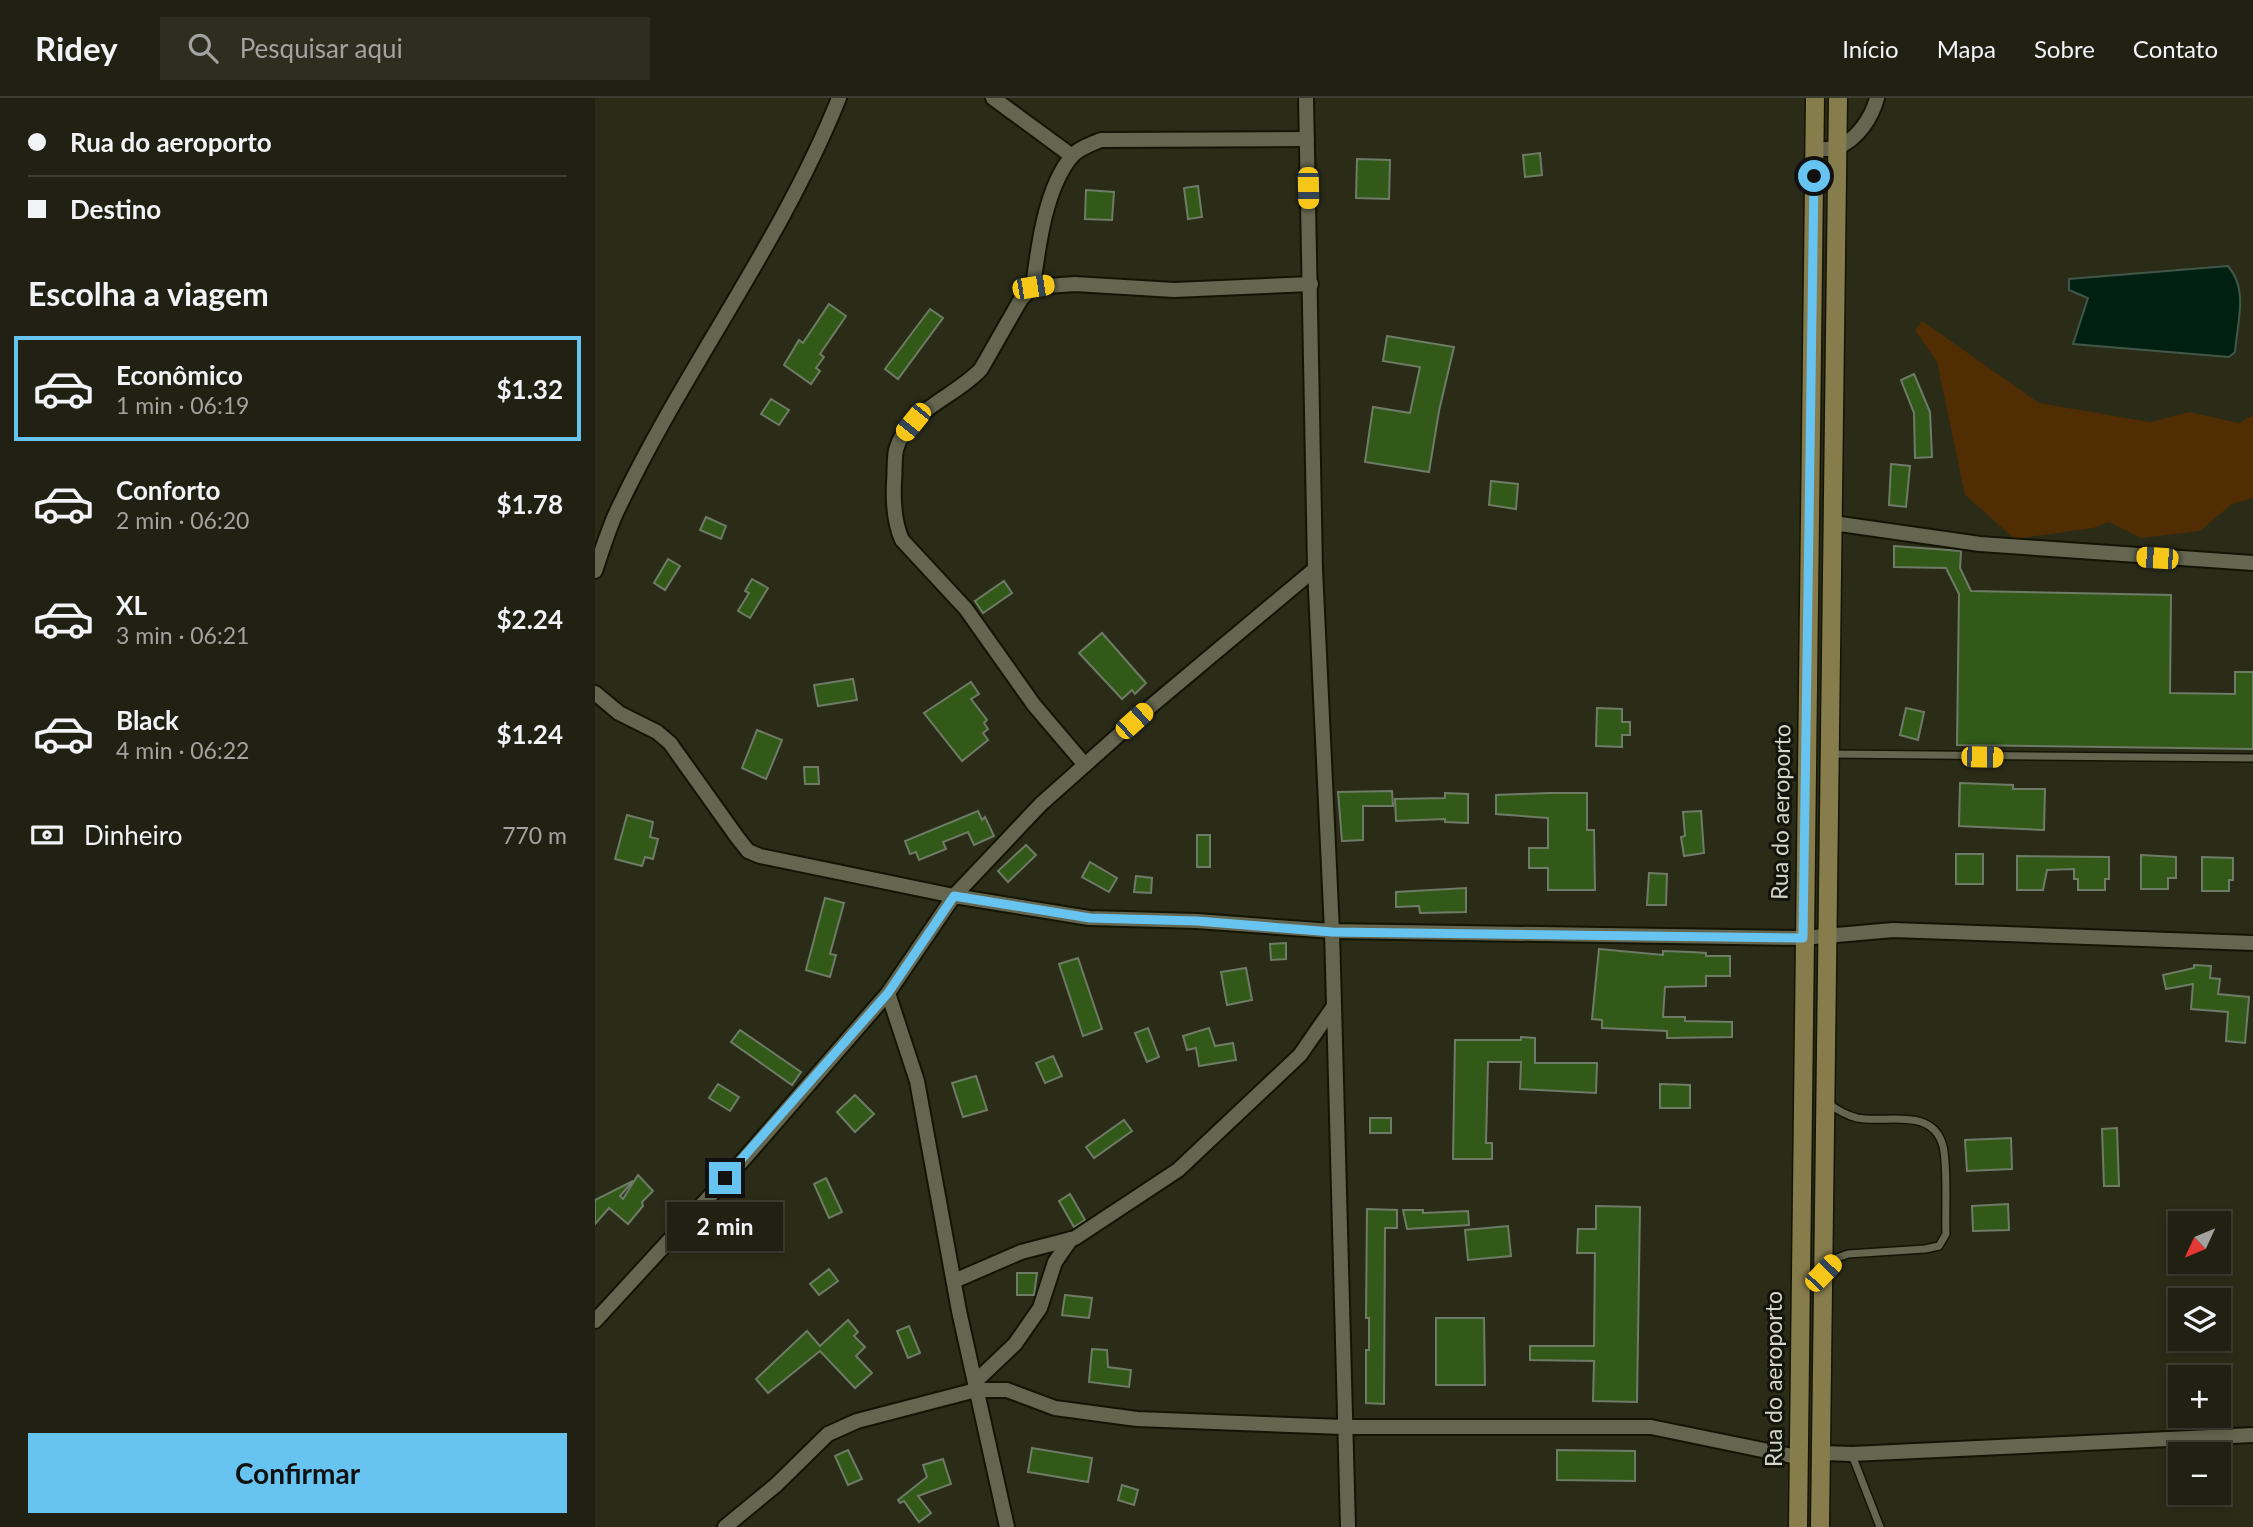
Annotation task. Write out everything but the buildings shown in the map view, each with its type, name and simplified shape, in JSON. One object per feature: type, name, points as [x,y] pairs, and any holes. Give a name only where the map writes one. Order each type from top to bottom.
[{"type":"main road","name":"Rua do aeroporto","points":[[1798,1527],[1815,98]]},
{"type":"main road","name":"Rua do aeroporto","points":[[1821,1527],[1838,98]]},
{"type":"street","points":[[595,571],[616,513],[680,390],[817,155],[839,98]]},
{"type":"street","points":[[993,98],[1072,156]]},
{"type":"street","points":[[1306,98],[1315,569],[1332,932],[1343,1427],[1348,1527]]},
{"type":"street","points":[[1815,149],[1838,148],[1867,124],[1877,98]]},
{"type":"street","points":[[1085,765],[1034,705],[966,609],[902,540],[896,527],[893,495],[896,450],[902,436],[913,422],[973,379],[1021,299],[1033,287],[1041,227],[1072,156],[1087,145],[1101,140],[1307,139]]},
{"type":"street","points":[[1033,287],[1075,284],[1174,290],[1311,284]]},
{"type":"street","points":[[1833,523],[1980,544],[2253,564]]},
{"type":"street","points":[[595,1321],[744,1158],[888,993],[954,896],[1041,804],[1150,707],[1315,569]]},
{"type":"street","points":[[595,692],[619,713],[657,732],[670,743],[748,851],[760,856],[954,896],[1090,918],[1197,921],[1332,932],[1803,938],[1893,930],[2253,943]]},
{"type":"street","points":[[888,993],[917,1081],[975,1386],[1007,1527]]},
{"type":"street","points":[[954,1281],[1021,1252],[1070,1239],[1178,1170],[1300,1055],[1333,1006]]},
{"type":"street","points":[[975,1386],[1014,1344],[1040,1308],[1055,1262],[1070,1239]]},
{"type":"street","points":[[725,1527],[776,1485],[828,1434],[857,1421],[975,1386],[1007,1390],[1055,1408],[1137,1419],[1343,1427],[1651,1427],[1797,1457]]},
{"type":"street","points":[[1822,1453],[1852,1454],[2253,1436]]},
{"type":"lane","points":[[1830,754],[2253,758]]},
{"type":"lane","points":[[1823,1273],[1837,1258],[1848,1254],[1925,1249],[1939,1246],[1946,1234],[1943,1146],[1934,1131],[1921,1121],[1910,1118],[1859,1118],[1837,1110],[1826,1102]]},
{"type":"lane","points":[[1852,1454],[1880,1527]]},
{"type":"shaded area","points":[[2228,266],[2238,285],[2240,296],[2235,352],[2229,357],[2073,344],[2088,298],[2069,290],[2069,279]]},
{"type":"shaded area","points":[[1922,321],[2039,403],[2150,422],[2189,412],[2239,423],[2253,415],[2253,498],[2232,504],[2200,531],[2141,538],[2109,522],[2093,528],[2015,539],[1965,495],[1937,362],[1915,330]]},
{"type":"route","points":[[725,1178],[888,993],[954,896],[1090,918],[1197,921],[1332,932],[1803,938],[1814,176]]}]
